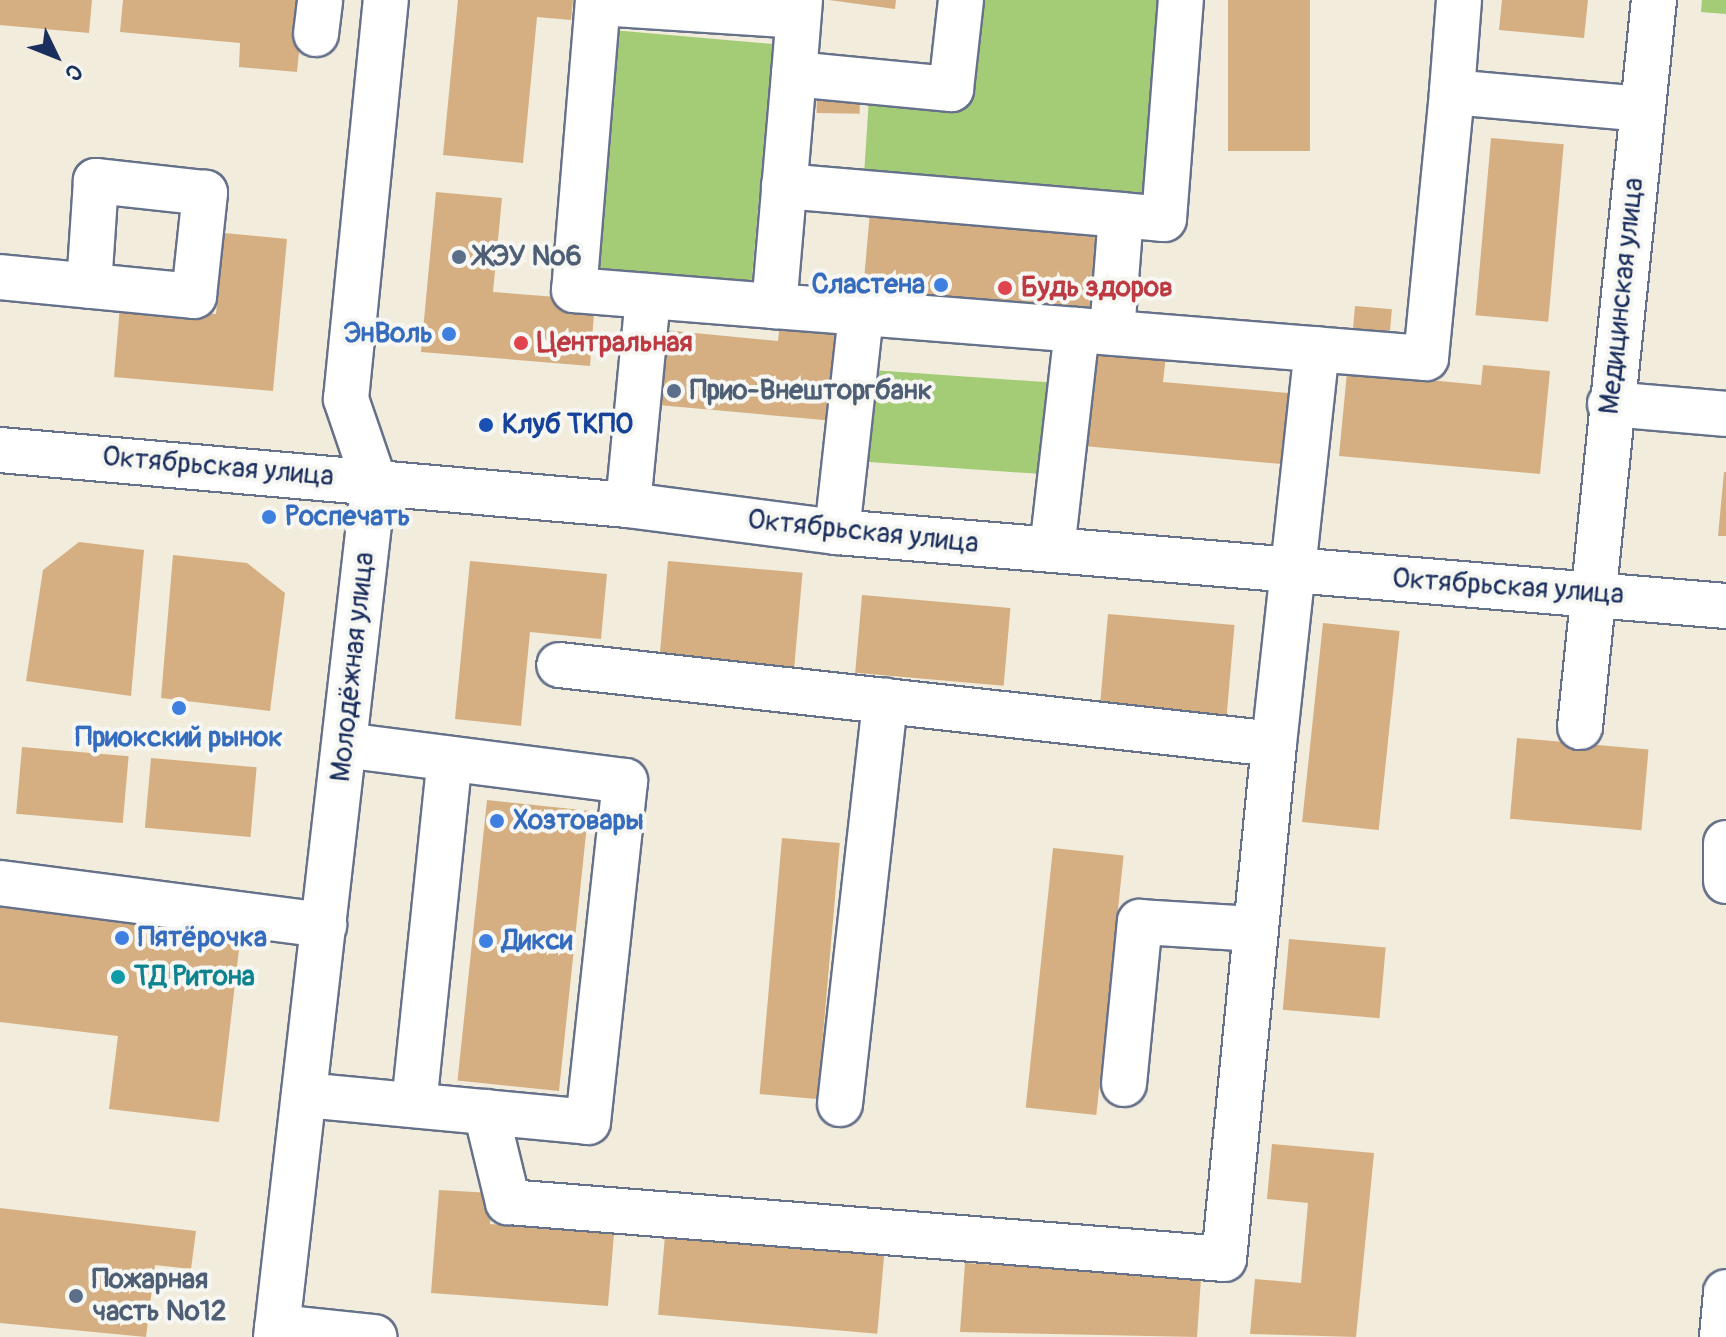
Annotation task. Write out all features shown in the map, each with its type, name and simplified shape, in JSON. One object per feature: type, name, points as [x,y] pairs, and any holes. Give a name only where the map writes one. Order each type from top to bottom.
[{"type":"street","name":"Молодёжная улица","points":[[277,1332],[374,481],[346,399],[386,0]]},
{"type":"street","points":[[794,74],[951,89],[961,0]]},
{"type":"street","points":[[784,186],[1164,219],[1181,0]]},
{"type":"street","points":[[774,306],[799,8],[598,2],[574,290],[861,313],[1095,331],[1426,358],[1459,0]]},
{"type":"street","name":"Медицинская улица","points":[[1580,727],[1610,404],[1654,0]]},
{"type":"street","points":[[1452,92],[1642,109]]},
{"type":"street","points":[[1052,550],[1121,215]]},
{"type":"street","points":[[0,277],[89,286]]},
{"type":"street","points":[[628,505],[648,296]]},
{"type":"street","points":[[837,532],[861,313]]},
{"type":"street","points":[[486,1112],[508,1202],[1224,1259],[1255,929],[1317,349]]},
{"type":"street","points":[[1610,404],[1726,414]]},
{"type":"street","name":"Октябрьская улица","points":[[0,450],[628,505],[837,532],[1593,592],[1726,606]]},
{"type":"street","points":[[559,665],[1274,744]]},
{"type":"street","points":[[840,1104],[885,700]]},
{"type":"street","points":[[304,1095],[588,1122],[625,781],[345,745]]},
{"type":"street","points":[[414,1105],[450,759]]},
{"type":"street","points":[[1726,843],[1726,881]]},
{"type":"street","points":[[0,883],[324,925]]},
{"type":"street","points":[[1124,1084],[1140,922],[1255,929]]},
{"type":"street","points":[[1722,1337],[1726,1292]]},
{"type":"street","points":[[277,1332],[374,1337]]},
{"type":"green space","points":[[976,0],[1164,0],[1148,201],[864,175],[869,98],[966,103]]},
{"type":"green space","points":[[1702,0],[1726,0],[1726,14],[1701,12]]},
{"type":"green space","points":[[612,30],[772,44],[751,284],[591,270]]},
{"type":"green space","points":[[872,370],[1059,383],[1052,475],[866,462]]},
{"type":"building","points":[[0,0],[92,0],[89,33],[0,25]]},
{"type":"building","points":[[123,0],[304,0],[297,72],[239,67],[240,43],[120,32]]},
{"type":"building","points":[[458,0],[573,0],[571,20],[537,17],[523,163],[443,155]]},
{"type":"building","points":[[829,0],[896,0],[895,9]]},
{"type":"building","points":[[1228,0],[1310,0],[1310,151],[1228,151]]},
{"type":"building","points":[[1502,0],[1588,0],[1584,38],[1499,30]]},
{"type":"building","points":[[817,91],[860,92],[860,114],[817,113]]},
{"type":"building","points":[[1491,138],[1564,144],[1548,322],[1475,315]]},
{"type":"building","points":[[436,192],[502,198],[493,292],[595,300],[590,366],[421,352]]},
{"type":"building","points":[[871,200],[1115,221],[1107,313],[863,292]]},
{"type":"building","points":[[224,233],[287,239],[273,391],[114,377],[120,305],[216,314]]},
{"type":"building","points":[[1355,306],[1392,309],[1390,336],[1353,333]]},
{"type":"building","points":[[780,320],[843,326],[835,421],[647,404],[654,329],[778,341]]},
{"type":"building","points":[[1093,348],[1166,355],[1163,382],[1288,393],[1281,464],[1084,446]]},
{"type":"building","points":[[1483,365],[1550,371],[1540,474],[1339,456],[1347,372],[1481,385]]},
{"type":"building","points":[[1724,472],[1726,536],[1718,536]]},
{"type":"building","points":[[79,542],[144,550],[131,696],[26,681],[43,570]]},
{"type":"building","points":[[173,555],[247,563],[285,593],[270,711],[161,698]]},
{"type":"building","points":[[470,561],[607,574],[601,639],[530,632],[521,726],[455,719]]},
{"type":"building","points":[[668,561],[802,573],[794,669],[660,658]]},
{"type":"building","points":[[862,595],[1010,608],[1004,686],[855,673]]},
{"type":"building","points":[[1108,614],[1235,625],[1226,718],[1100,707]]},
{"type":"building","points":[[1323,623],[1400,631],[1379,830],[1302,822]]},
{"type":"building","points":[[1517,738],[1648,750],[1641,830],[1510,819]]},
{"type":"building","points":[[22,747],[129,756],[123,823],[16,814]]},
{"type":"building","points":[[151,758],[257,767],[250,837],[145,828]]},
{"type":"building","points":[[487,800],[588,811],[559,1091],[458,1080]]},
{"type":"building","points":[[782,838],[840,843],[817,1099],[760,1094]]},
{"type":"building","points":[[1053,848],[1124,855],[1096,1115],[1026,1108]]},
{"type":"building","name":"ТД Ритона","points":[[0,904],[241,932],[219,1122],[109,1109],[118,1036],[0,1022]]},
{"type":"building","points":[[1289,939],[1386,947],[1379,1018],[1283,1010]]},
{"type":"building","points":[[1272,1144],[1374,1153],[1356,1337],[1250,1334],[1255,1279],[1301,1283],[1308,1203],[1267,1199]]},
{"type":"building","points":[[439,1190],[492,1193],[490,1224],[614,1234],[608,1306],[431,1293]]},
{"type":"building","name":"Пожарная часть №12","points":[[0,1208],[196,1231],[191,1269],[155,1265],[146,1337],[0,1323]]},
{"type":"building","points":[[665,1236],[884,1255],[877,1334],[658,1315]]},
{"type":"building","points":[[965,1263],[1201,1278],[1197,1337],[960,1332]]},
{"type":"place","name":"ЖЭУ №6","points":[[459,257]]},
{"type":"place","name":"Сластена","points":[[941,285]]},
{"type":"place","name":"Будь здоров","points":[[1005,288]]},
{"type":"place","name":"ЭнВоль","points":[[449,334]]},
{"type":"place","name":"Центральная","points":[[521,343]]},
{"type":"place","name":"Прио-Внешторгбанк","points":[[674,391]]},
{"type":"place","name":"Клуб ТКПО","points":[[486,425]]},
{"type":"place","name":"Роспечать","points":[[269,517]]},
{"type":"place","name":"Приокский рынок","points":[[179,708]]},
{"type":"place","name":"Хозтовары","points":[[497,821]]},
{"type":"place","name":"Пятёрочка","points":[[122,938]]},
{"type":"place","name":"Дикси","points":[[486,941]]},
{"type":"place","name":"ТД Ритона","points":[[118,977]]},
{"type":"place","name":"Пожарная часть №12","points":[[76,1296]]}]
